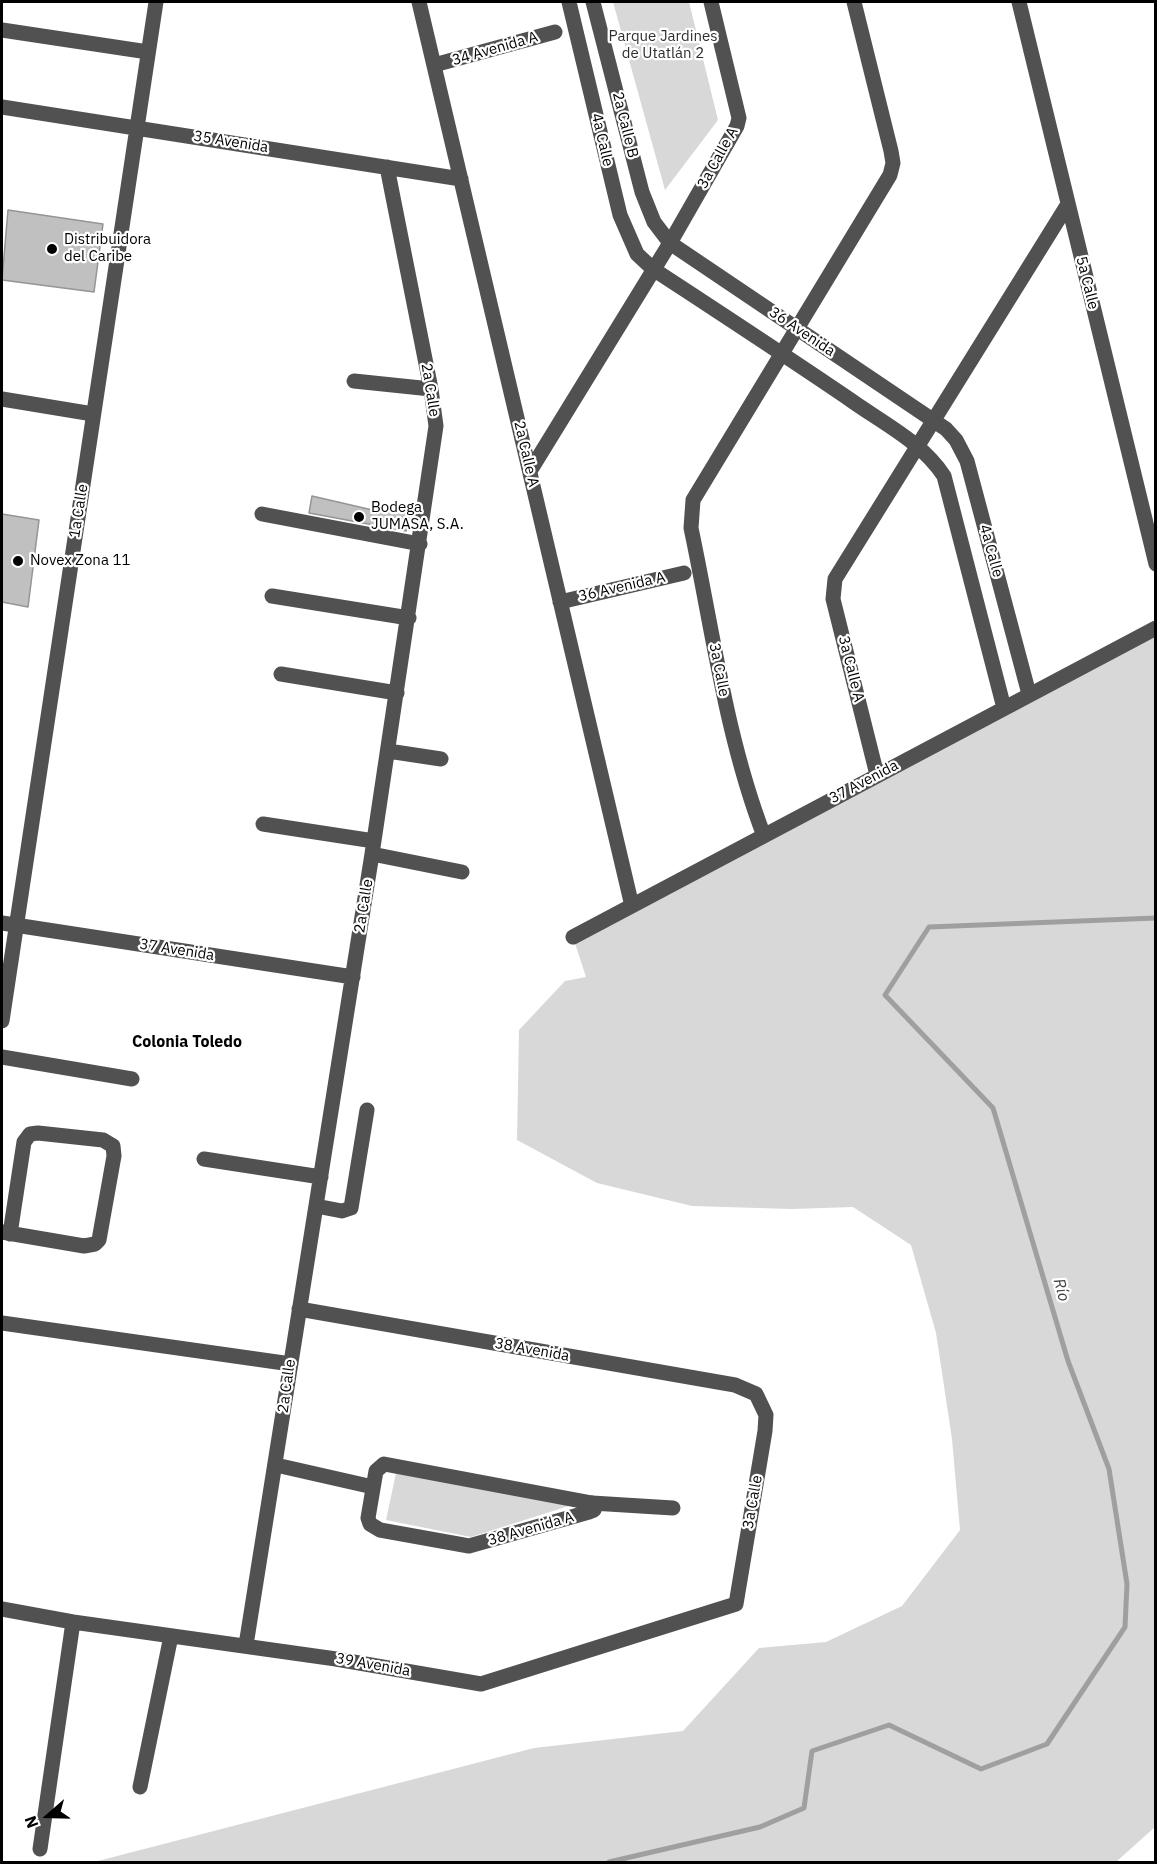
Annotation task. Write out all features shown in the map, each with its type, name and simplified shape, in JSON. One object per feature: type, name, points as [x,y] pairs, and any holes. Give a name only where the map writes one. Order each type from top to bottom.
[{"type":"street","name":"1a Calle","points":[[2,1021],[9,924],[93,414],[156,2]]},
{"type":"street","name":"2a Calle A","points":[[419,2],[632,906]]},
{"type":"street","name":"4a Calle","points":[[569,2],[620,215],[638,254],[653,269]]},
{"type":"street","name":"2a Calle B","points":[[593,2],[644,199],[654,222],[669,243]]},
{"type":"street","points":[[782,353],[885,186],[893,163],[854,2]]},
{"type":"street","name":"5a Calle","points":[[1018,2],[1155,564]]},
{"type":"street","name":"3a Calle A","points":[[530,471],[669,243],[739,118],[715,3]]},
{"type":"street","points":[[575,26],[598,20]]},
{"type":"street","points":[[2,30],[148,52]]},
{"type":"street","name":"34 Avenida A","points":[[434,65],[555,32]]},
{"type":"street","name":"35 Avenida","points":[[2,107],[136,126],[461,179]]},
{"type":"street","name":"2a Calle","points":[[246,1645],[409,618],[436,426],[431,389],[387,167]]},
{"type":"street","name":"3a Calle A","points":[[877,775],[833,599],[835,579],[842,564],[1068,204]]},
{"type":"street","name":"36 Avenida","points":[[669,243],[933,421]]},
{"type":"street","name":"36 Avenida","points":[[653,269],[782,353],[916,446]]},
{"type":"street","name":"3a Calle","points":[[764,836],[747,791],[731,730],[691,528],[693,500],[782,353]]},
{"type":"street","points":[[354,381],[431,389]]},
{"type":"street","points":[[2,399],[93,414]]},
{"type":"street","name":"4a Calle","points":[[933,421],[956,440],[967,461],[1029,694]]},
{"type":"street","name":"4a Calle","points":[[916,446],[937,465],[944,476],[1004,708]]},
{"type":"street","points":[[262,514],[420,544]]},
{"type":"street","name":"36 Avenida A","points":[[560,602],[684,573]]},
{"type":"street","points":[[272,596],[409,618]]},
{"type":"street","name":"37 Avenida","points":[[573,937],[1155,628]]},
{"type":"street","points":[[281,674],[397,693]]},
{"type":"street","points":[[388,751],[441,759]]},
{"type":"street","points":[[263,824],[373,848],[462,872]]},
{"type":"street","name":"37 Avenida","points":[[9,924],[353,977]]},
{"type":"street","points":[[2,1057],[132,1079]]},
{"type":"street","points":[[316,1206],[342,1211],[351,1208],[367,1110]]},
{"type":"street","points":[[38,1132],[103,1140],[112,1146],[114,1156],[111,1177],[99,1240],[95,1244],[84,1246],[6,1233],[24,1142],[30,1134],[38,1132]]},
{"type":"street","points":[[204,1159],[321,1178]]},
{"type":"street","name":"38 Avenida","points":[[299,1309],[735,1385],[749,1390],[761,1400]]},
{"type":"street","points":[[2,1323],[291,1364]]},
{"type":"street","name":"3a Calle","points":[[736,1604],[765,1431],[766,1415],[761,1400]]},
{"type":"street","name":"38 Avenida A","points":[[384,1464],[592,1503],[594,1510],[469,1546],[374,1527],[368,1518],[374,1487],[377,1468],[384,1464]]},
{"type":"street","points":[[276,1465],[374,1487]]},
{"type":"street","points":[[592,1503],[673,1508]]},
{"type":"street","name":"39 Avenida","points":[[2,1609],[73,1622],[246,1645],[481,1684],[736,1604]]},
{"type":"street","points":[[40,1849],[73,1622]]},
{"type":"street","points":[[140,1787],[171,1636]]},
{"type":"green space","name":"Parque Jardines de Utatlán 2","points":[[613,2],[689,2],[718,120],[665,190]]},
{"type":"green space","points":[[1155,628],[1155,1827],[1116,1862],[94,1862],[534,1748],[683,1731],[759,1648],[826,1642],[902,1606],[960,1530],[952,1439],[936,1333],[911,1245],[853,1207],[792,1209],[692,1206],[597,1183],[517,1140],[519,1030],[565,981],[586,977],[573,937]]},
{"type":"green space","points":[[396,1473],[572,1505],[471,1537],[386,1520]]},
{"type":"building","name":"Distribuidora del Caribe","points":[[8,210],[103,224],[94,292],[2,280]]},
{"type":"building","name":"Bodega JUMASA, S.A.","points":[[312,496],[381,512],[396,504],[411,506],[406,531],[309,513]]},
{"type":"building","name":"Novex Zona 11","points":[[2,514],[39,520],[28,607],[2,602]]},
{"type":"waterway","name":"Río","points":[[609,1862],[760,1827],[804,1808],[812,1751],[889,1725],[981,1769],[1047,1744],[1125,1627],[1127,1584],[1109,1469],[1068,1361],[993,1108],[885,995],[929,927],[1156,918]]},
{"type":"place","name":"Distribuidora del Caribe","points":[[52,249]]},
{"type":"place","name":"Bodega JUMASA, S.A.","points":[[359,517]]},
{"type":"place","name":"Novex Zona 11","points":[[18,561]]},
{"type":"district","name":"Colonia Toledo","points":[[187,1042]]}]
